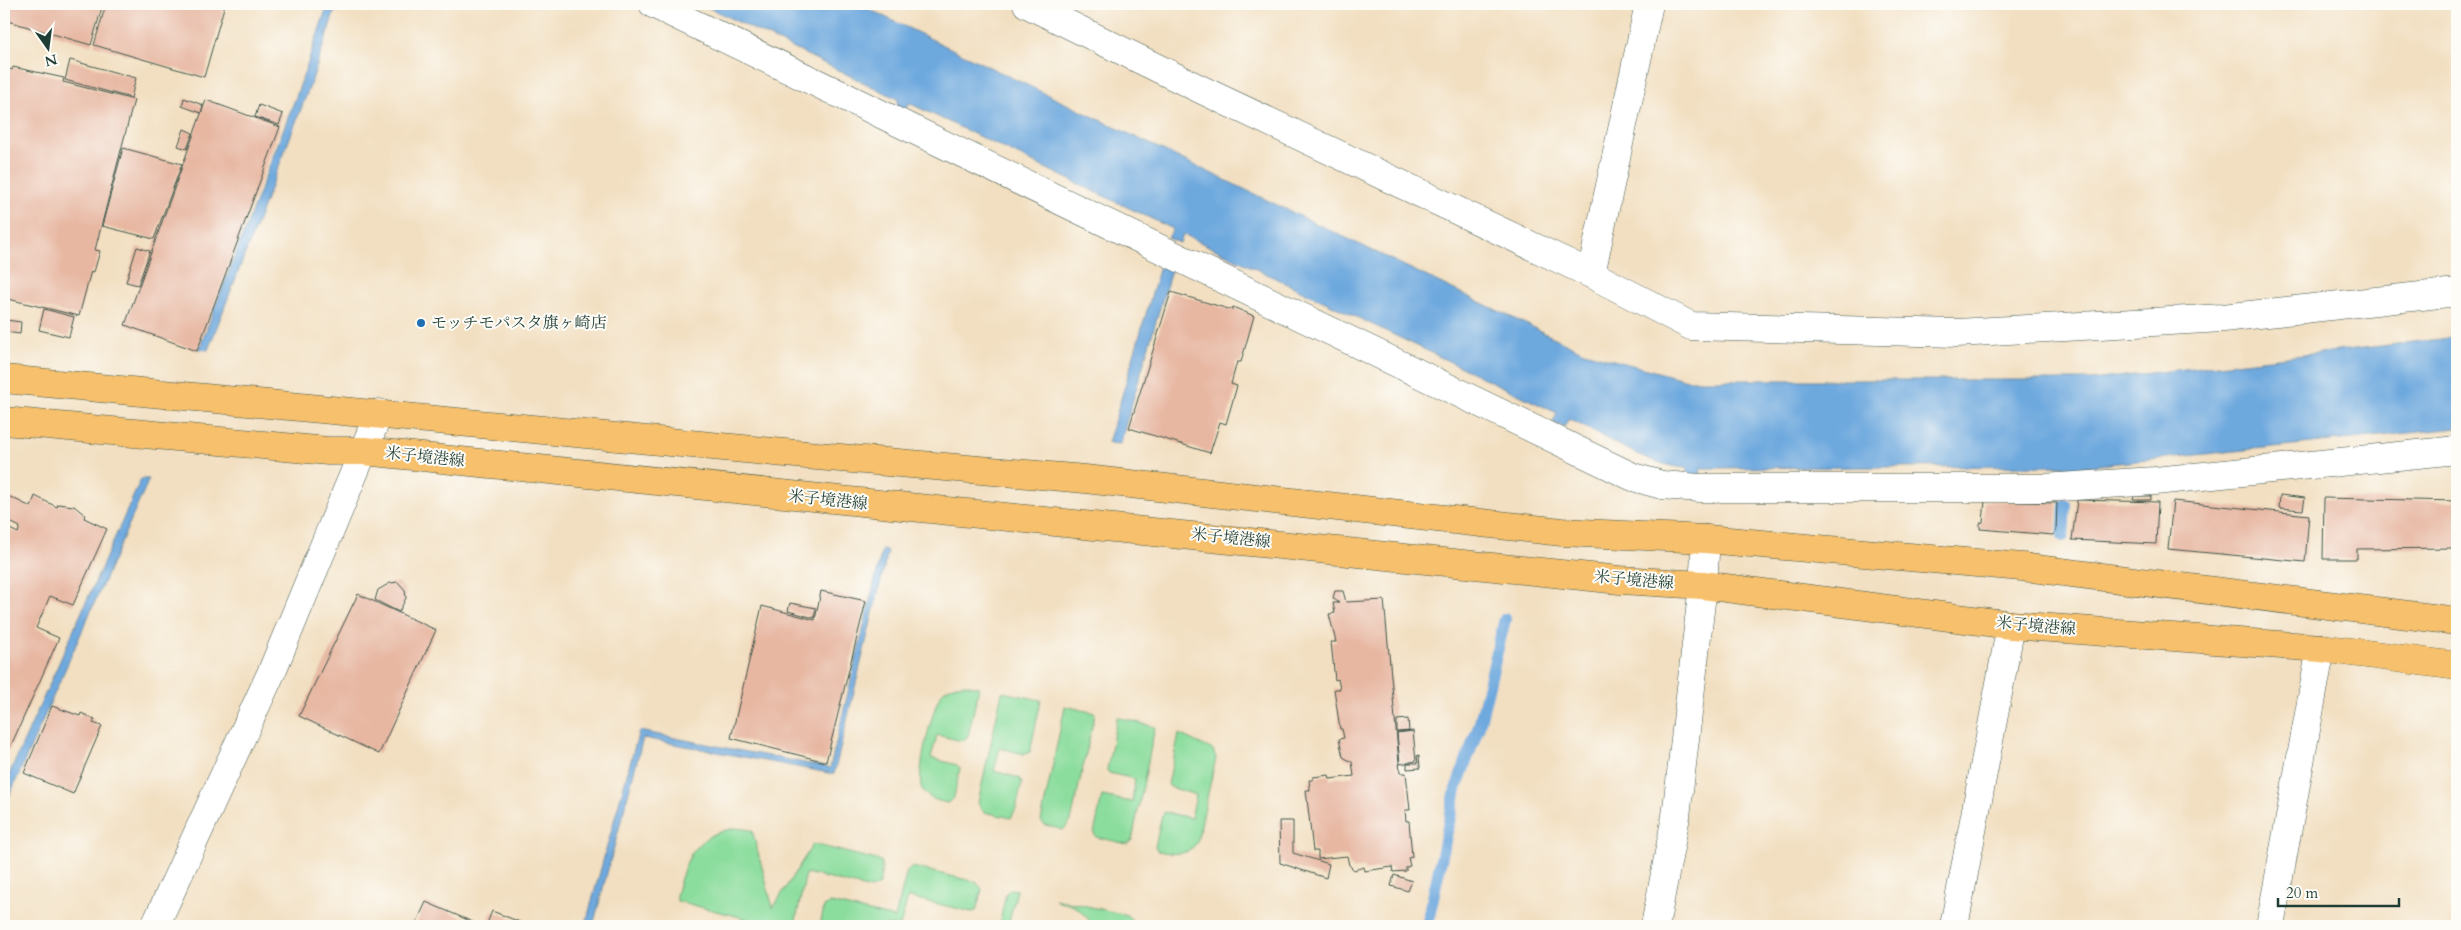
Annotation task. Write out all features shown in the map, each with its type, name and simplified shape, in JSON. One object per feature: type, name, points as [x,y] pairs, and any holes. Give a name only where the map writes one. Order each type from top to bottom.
[{"type":"main road","points":[[4,379],[807,455],[1085,479],[1562,532],[1706,539],[2022,567],[2457,621]]},
{"type":"main road","name":"米子境港線","points":[[4,421],[328,451],[364,451],[1620,580],[1703,585],[2011,624],[2321,648],[2457,666]]},
{"type":"street","points":[[653,4],[1633,477],[1662,485],[1700,488],[2043,488],[2155,481],[2457,450]]},
{"type":"street","points":[[1027,4],[1591,274],[1691,326],[1957,333],[2223,318],[2457,292]]},
{"type":"street","points":[[1591,274],[1648,4]]},
{"type":"street","points":[[155,926],[272,671],[379,413]]},
{"type":"street","points":[[1655,926],[1676,816],[1703,585],[1706,539]]},
{"type":"street","points":[[1954,926],[2011,624]]},
{"type":"street","points":[[2270,926],[2321,648]]},
{"type":"green space","points":[[965,684],[979,687],[968,736],[962,741],[937,735],[931,758],[957,765],[960,768],[954,797],[948,803],[933,799],[922,789],[920,782],[923,757],[930,726],[941,694],[955,685]]},
{"type":"green space","points":[[1002,692],[1041,700],[1030,752],[1025,754],[1000,748],[994,771],[1019,778],[1022,783],[1016,809],[1011,818],[984,812],[978,803]]},
{"type":"green space","points":[[1065,706],[1095,713],[1071,821],[1063,830],[1045,825],[1041,821]]},
{"type":"green space","points":[[1117,717],[1155,727],[1132,840],[1127,844],[1096,837],[1094,834],[1102,796],[1132,802],[1135,779],[1109,773],[1107,770]]},
{"type":"green space","points":[[1179,734],[1213,750],[1216,758],[1197,842],[1185,852],[1175,853],[1158,851],[1155,847],[1162,815],[1165,812],[1191,818],[1196,795],[1170,787],[1168,784]]},
{"type":"green space","points":[[736,828],[752,830],[773,908],[813,844],[881,861],[882,869],[879,885],[871,889],[806,873],[796,920],[790,926],[775,926],[677,901],[676,895],[684,869],[694,850],[710,836]]},
{"type":"green space","points":[[912,867],[976,882],[982,889],[976,911],[972,912],[908,897],[900,926],[820,926],[824,907],[831,903],[895,918],[907,871]]},
{"type":"green space","points":[[1011,889],[1017,890],[1008,926],[999,926],[1006,893]]},
{"type":"green space","points":[[1055,899],[1127,915],[1134,926],[1094,926],[1077,908],[1058,902]]},
{"type":"water","points":[[328,4],[337,4],[311,83],[208,350],[199,349],[297,94]]},
{"type":"water","points":[[701,4],[858,4],[1584,352],[1687,380],[2091,380],[2457,337],[2457,428],[2080,467],[2080,475],[2070,476],[2069,466],[1701,468],[1700,477],[1687,477],[1687,468],[1658,462],[1643,456],[1569,419],[1564,427],[1553,423],[1557,413],[1183,234],[1180,243],[1168,238],[1173,229],[909,103],[905,111],[897,108],[898,99]]},
{"type":"water","points":[[1161,263],[1172,267],[1120,444],[1108,443]]},
{"type":"water","points":[[141,479],[149,479],[4,808],[4,786]]},
{"type":"water","points":[[882,550],[888,551],[834,774],[643,738],[593,926],[585,926],[639,731],[830,768]]},
{"type":"building","points":[[4,4],[103,4],[91,45],[4,20]]},
{"type":"building","points":[[106,4],[225,4],[204,77],[94,45]]},
{"type":"building","points":[[70,60],[136,78],[131,98],[65,80]]},
{"type":"building","points":[[4,67],[12,70],[13,67],[64,78],[63,82],[134,100],[95,250],[100,251],[94,272],[91,271],[79,316],[4,298],[4,100],[8,82],[4,81]]},
{"type":"building","points":[[184,98],[203,105],[201,113],[182,106]]},
{"type":"building","points":[[206,100],[280,127],[197,351],[125,325]]},
{"type":"building","points":[[259,105],[283,114],[279,125],[255,117]]},
{"type":"building","points":[[184,129],[193,133],[187,149],[178,146]]},
{"type":"building","points":[[123,148],[182,164],[154,239],[102,226]]},
{"type":"building","points":[[137,247],[150,251],[138,285],[126,282]]},
{"type":"building","points":[[1171,292],[1232,310],[1233,307],[1254,316],[1241,362],[1237,362],[1231,384],[1237,386],[1226,424],[1220,422],[1210,453],[1129,428]]},
{"type":"building","points":[[44,309],[74,317],[69,337],[39,330]]},
{"type":"building","points":[[6,320],[21,322],[20,334],[5,332]]},
{"type":"building","points":[[4,494],[31,507],[35,496],[57,507],[58,504],[74,506],[85,515],[84,518],[107,529],[73,605],[50,596],[36,628],[59,638],[9,750],[4,748],[4,526],[18,533],[20,527],[4,519]]},
{"type":"building","points":[[2280,495],[2305,498],[2303,510],[2279,508]]},
{"type":"building","points":[[2134,496],[2151,496],[2151,500],[2133,500]]},
{"type":"building","points":[[2324,498],[2457,501],[2457,548],[2357,549],[2357,559],[2323,559]]},
{"type":"building","points":[[2077,500],[2158,502],[2156,544],[2072,540]]},
{"type":"building","points":[[1985,501],[2057,503],[2056,531],[2053,535],[1980,529],[1980,523],[1983,522]]},
{"type":"building","points":[[2173,501],[2309,515],[2305,562],[2168,549]]},
{"type":"building","points":[[398,582],[405,590],[406,598],[399,612],[375,600],[378,590],[390,583]]},
{"type":"building","points":[[821,591],[866,601],[826,762],[731,738],[762,606],[815,620]]},
{"type":"building","points":[[1335,591],[1343,591],[1346,602],[1384,600],[1400,773],[1406,773],[1410,810],[1405,810],[1406,821],[1409,821],[1412,857],[1408,858],[1410,866],[1406,867],[1406,871],[1393,872],[1392,867],[1365,871],[1364,867],[1354,870],[1349,865],[1347,856],[1318,859],[1318,851],[1313,851],[1306,790],[1310,790],[1309,780],[1313,780],[1313,777],[1329,775],[1330,779],[1354,776],[1352,762],[1343,757],[1339,739],[1344,738],[1342,729],[1340,729],[1334,689],[1340,689],[1338,679],[1335,680],[1331,642],[1336,642],[1329,614],[1335,613],[1333,603],[1339,603],[1333,598]]},
{"type":"building","points":[[358,594],[436,630],[379,754],[299,716]]},
{"type":"building","points":[[790,603],[816,608],[814,618],[788,611]]},
{"type":"building","points":[[52,706],[80,716],[81,713],[95,719],[93,723],[102,726],[73,794],[24,773]]},
{"type":"building","points":[[1408,719],[1409,731],[1397,732],[1397,720]]},
{"type":"building","points":[[1413,731],[1416,761],[1400,764],[1397,733]]},
{"type":"building","points":[[1419,755],[1420,768],[1407,769],[1407,763],[1418,763],[1417,756]]},
{"type":"building","points":[[1279,821],[1293,821],[1293,853],[1329,864],[1326,878],[1280,863]]},
{"type":"building","points":[[1394,875],[1412,881],[1408,891],[1391,886]]},
{"type":"building","points":[[426,902],[482,926],[415,926]]},
{"type":"building","points":[[492,911],[530,926],[486,926]]},
{"type":"waterway","points":[[2063,536],[2065,505]]},
{"type":"waterway","points":[[1427,926],[1456,789],[1479,726],[1505,619]]},
{"type":"place","name":"モッチモパスタ旗ヶ崎店","points":[[421,323]]}]
